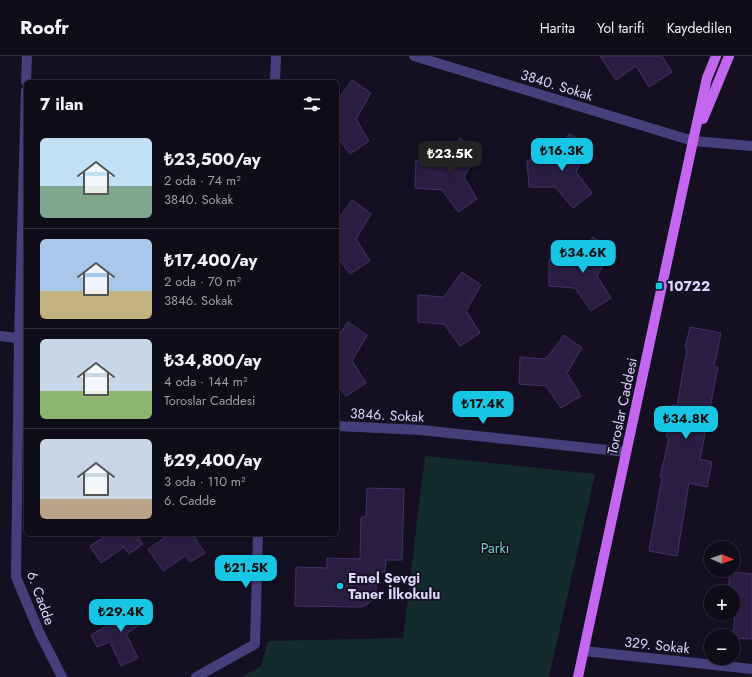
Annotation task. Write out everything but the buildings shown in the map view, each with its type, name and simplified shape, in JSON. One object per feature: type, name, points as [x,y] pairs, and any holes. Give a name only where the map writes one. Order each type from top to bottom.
[{"type":"main road","name":"Toroslar Caddesi","points":[[578,677],[693,140],[708,78],[716,56]]},
{"type":"main road","name":"Toroslar Caddesi","points":[[693,140],[729,56]]},
{"type":"street","points":[[26,80],[27,56]]},
{"type":"street","points":[[275,80],[276,56]]},
{"type":"street","name":"3840. Sokak","points":[[414,56],[693,140],[752,146]]},
{"type":"street","name":"6. Cadde","points":[[24,214],[16,576],[40,634],[62,677]]},
{"type":"street","points":[[0,336],[22,338]]},
{"type":"street","name":"3846. Sokak","points":[[339,426],[421,430],[626,452]]},
{"type":"street","points":[[196,677],[255,644],[258,536]]},
{"type":"street","name":"329. Sokak","points":[[584,651],[752,669]]},
{"type":"green space","name":"Parkı","points":[[425,456],[595,474],[549,677],[242,677],[261,666],[268,641],[403,638]]},
{"type":"place","name":"10722","points":[[659,286]]},
{"type":"place","name":"Emel Sevgi Taner İlkokulu","points":[[340,586]]}]
